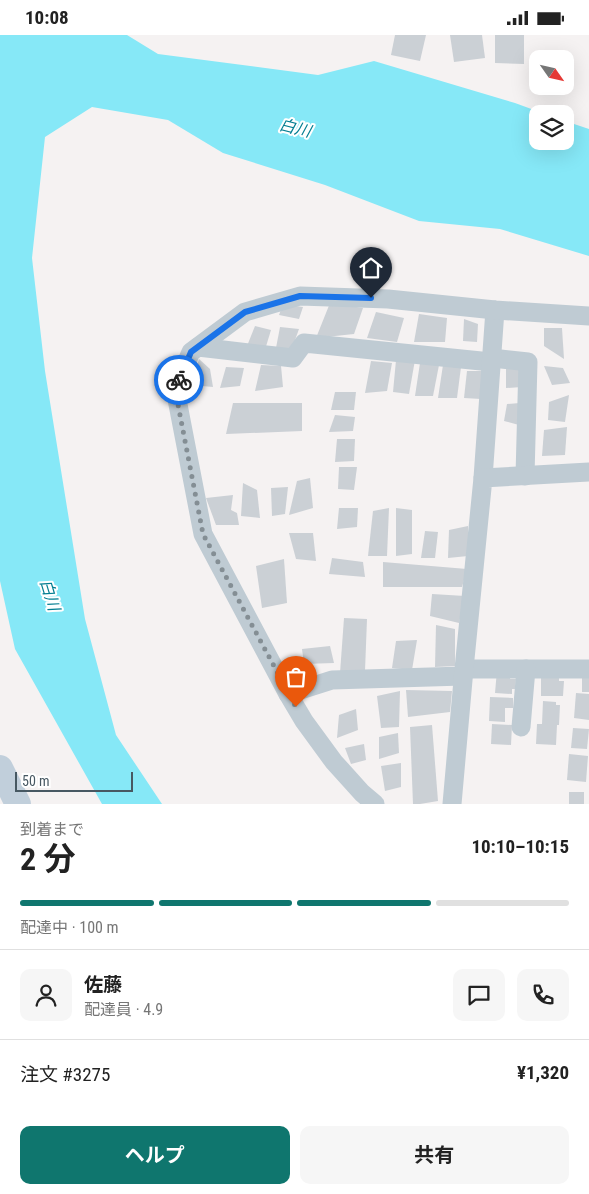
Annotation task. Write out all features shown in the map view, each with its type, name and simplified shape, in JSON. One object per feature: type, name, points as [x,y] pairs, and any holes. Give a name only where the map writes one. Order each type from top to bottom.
[{"type":"main road","points":[[0,768],[18,804]]},
{"type":"street","points":[[375,804],[328,754],[304,721],[203,534],[175,389],[191,352],[245,312],[300,296],[388,299],[495,310],[589,316]]},
{"type":"street","points":[[452,804],[483,478],[495,310]]},
{"type":"street","points":[[198,347],[293,358],[304,343],[528,362],[525,476]]},
{"type":"street","points":[[483,478],[589,472]]},
{"type":"street","points":[[288,694],[332,680],[526,669],[589,669]]},
{"type":"street","points":[[521,727],[526,669]]},
{"type":"water","name":"白川","points":[[0,35],[127,35],[158,54],[318,75],[374,61],[529,108],[529,150],[574,150],[574,124],[589,129],[589,256],[500,229],[419,221],[325,185],[223,153],[168,120],[92,107],[45,137],[32,258],[45,371],[85,619],[116,735],[162,804],[102,804],[15,649],[0,581]]},
{"type":"building","points":[[395,35],[426,35],[420,61],[391,55]]},
{"type":"building","points":[[450,35],[482,35],[485,58],[454,62]]},
{"type":"building","points":[[495,35],[524,35],[524,64],[495,63]]},
{"type":"building","points":[[330,303],[363,308],[354,334],[316,338]]},
{"type":"building","points":[[283,304],[303,307],[299,319],[279,315]]},
{"type":"building","points":[[376,312],[404,318],[397,342],[367,338]]},
{"type":"building","points":[[419,314],[447,318],[445,342],[414,342]]},
{"type":"building","points":[[464,319],[478,324],[477,342],[463,341]]},
{"type":"building","points":[[255,326],[271,330],[264,353],[245,351]]},
{"type":"building","points":[[280,327],[299,329],[291,351],[276,348]]},
{"type":"building","points":[[544,328],[562,328],[564,359],[544,346]]},
{"type":"building","points":[[199,359],[210,369],[213,387],[191,385]]},
{"type":"building","points":[[396,360],[415,360],[409,394],[393,392]]},
{"type":"building","points":[[371,361],[392,363],[387,391],[365,393]]},
{"type":"building","points":[[420,363],[439,365],[433,396],[415,396]]},
{"type":"building","points":[[261,365],[281,366],[283,387],[255,391]]},
{"type":"building","points":[[443,365],[461,367],[457,398],[438,398]]},
{"type":"building","points":[[544,366],[563,368],[570,383],[552,385]]},
{"type":"building","points":[[226,367],[244,368],[240,386],[220,388]]},
{"type":"building","points":[[506,367],[520,368],[522,387],[506,388]]},
{"type":"building","points":[[467,371],[485,371],[481,399],[464,398]]},
{"type":"building","points":[[335,392],[356,392],[354,410],[331,410]]},
{"type":"building","points":[[569,395],[565,422],[548,420],[549,402]]},
{"type":"building","points":[[233,403],[302,403],[302,431],[226,434]]},
{"type":"building","points":[[520,403],[519,425],[504,421],[507,404]]},
{"type":"building","points":[[335,415],[355,417],[353,431],[329,432]]},
{"type":"building","points":[[567,427],[565,455],[542,456],[544,430]]},
{"type":"building","points":[[337,439],[355,439],[354,461],[335,462]]},
{"type":"building","points":[[339,467],[357,467],[354,490],[338,489]]},
{"type":"building","points":[[310,478],[313,508],[289,515],[297,481]]},
{"type":"building","points":[[243,483],[257,490],[260,518],[241,516]]},
{"type":"building","points":[[288,487],[285,514],[272,516],[271,488]]},
{"type":"building","points":[[233,495],[231,510],[237,513],[239,525],[216,525],[206,498]]},
{"type":"building","points":[[339,508],[358,508],[357,527],[337,529]]},
{"type":"building","points":[[389,508],[387,556],[368,556],[373,511]]},
{"type":"building","points":[[396,508],[412,510],[412,554],[396,556]]},
{"type":"building","points":[[468,526],[468,556],[448,558],[449,530]]},
{"type":"building","points":[[425,531],[438,532],[435,558],[421,558]]},
{"type":"building","points":[[289,533],[313,533],[316,561],[296,559]]},
{"type":"building","points":[[332,558],[363,562],[365,577],[329,574]]},
{"type":"building","points":[[284,559],[287,603],[262,608],[256,566]]},
{"type":"building","points":[[383,562],[467,569],[462,587],[383,587]]},
{"type":"building","points":[[432,594],[465,596],[459,623],[430,616]]},
{"type":"building","points":[[344,618],[367,619],[365,671],[340,673]]},
{"type":"building","points":[[436,625],[455,629],[455,666],[435,667]]},
{"type":"building","points":[[417,640],[412,670],[392,668],[396,641]]},
{"type":"building","points":[[330,646],[334,663],[304,664],[302,649]]},
{"type":"building","points":[[497,670],[511,671],[510,679],[516,679],[515,689],[512,689],[512,694],[495,693]]},
{"type":"building","points":[[582,672],[589,672],[589,692],[582,692]]},
{"type":"building","points":[[541,675],[559,675],[559,681],[564,681],[563,696],[541,696]]},
{"type":"building","points":[[406,690],[452,691],[450,712],[408,717]]},
{"type":"building","points":[[400,691],[399,727],[381,728],[377,696]]},
{"type":"building","points":[[576,693],[589,694],[589,720],[574,718]]},
{"type":"building","points":[[490,697],[513,698],[513,708],[505,708],[505,722],[489,721]]},
{"type":"building","points":[[543,701],[556,702],[556,705],[560,705],[556,745],[536,744],[537,724],[542,724]]},
{"type":"building","points":[[356,709],[358,730],[337,738],[339,715]]},
{"type":"building","points":[[492,724],[512,725],[511,745],[491,744]]},
{"type":"building","points":[[432,725],[438,801],[413,804],[410,727]]},
{"type":"building","points":[[573,728],[589,729],[587,749],[571,748]]},
{"type":"building","points":[[398,733],[399,753],[379,759],[379,737]]},
{"type":"building","points":[[364,744],[366,760],[351,764],[345,748]]},
{"type":"building","points":[[569,754],[588,756],[586,782],[567,780]]},
{"type":"building","points":[[401,763],[401,787],[385,791],[381,766]]},
{"type":"building","points":[[569,792],[584,792],[584,804],[569,804]]},
{"type":"way so far","points":[[179,380],[175,389],[203,534],[296,707]]},
{"type":"route","points":[[179,380],[191,352],[245,312],[300,296],[371,298]]}]
